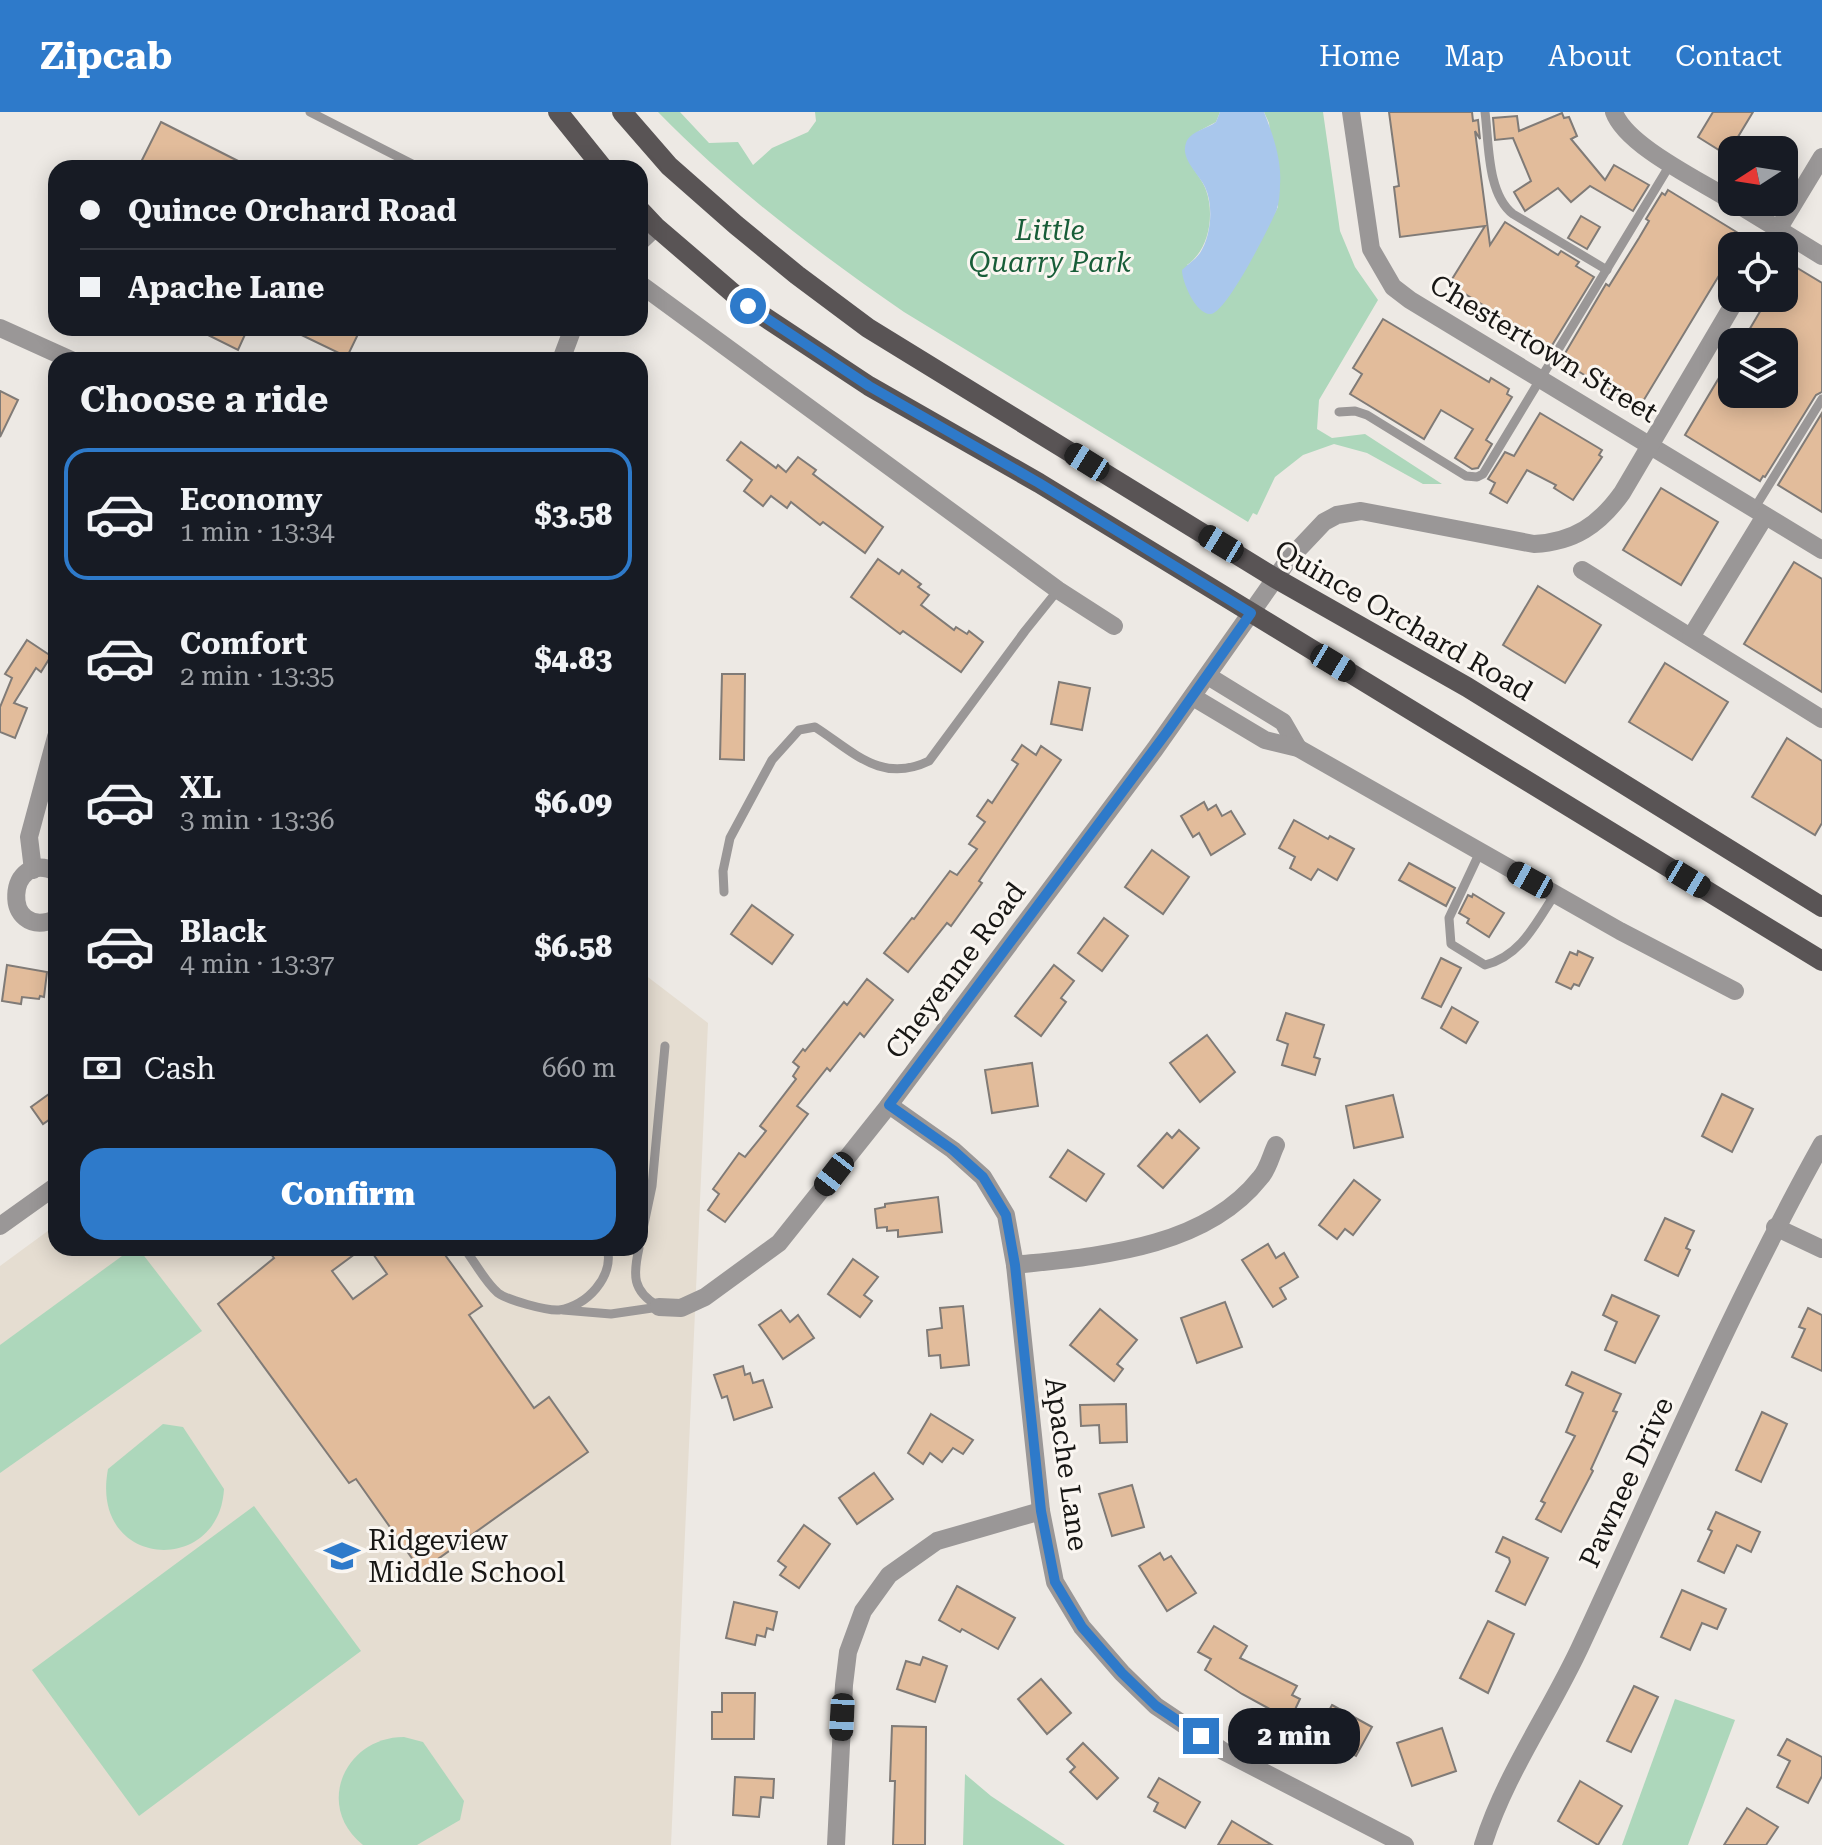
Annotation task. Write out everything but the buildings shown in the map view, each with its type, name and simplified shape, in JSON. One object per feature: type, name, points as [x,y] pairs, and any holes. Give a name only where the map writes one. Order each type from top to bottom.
[{"type":"main road","points":[[558,112],[597,160]]},
{"type":"main road","name":"Quince Orchard Road","points":[[622,112],[669,166],[736,225],[868,328],[1275,578],[1467,687],[1822,907]]},
{"type":"main road","points":[[648,218],[748,306],[869,386],[1039,483],[1822,961]]},
{"type":"street","name":"Chestertown Street","points":[[1351,112],[1371,249],[1393,287],[1822,550]]},
{"type":"street","points":[[1614,112],[1627,133],[1718,192]]},
{"type":"street","points":[[1776,232],[1822,157]]},
{"type":"street","points":[[1757,216],[1822,256]]},
{"type":"street","points":[[648,234],[656,227]]},
{"type":"street","points":[[648,290],[1058,590],[1114,626]]},
{"type":"street","name":"Cheyenne Road","points":[[659,1307],[681,1308],[705,1297],[779,1243],[889,1105],[1193,697],[1275,578],[1313,531],[1337,515],[1349,512],[1389,515],[1520,542],[1548,543],[1572,537],[1593,526],[1613,505],[1729,312]]},
{"type":"street","points":[[0,328],[53,352]]},
{"type":"street","points":[[1691,637],[1760,513]]},
{"type":"street","points":[[1582,570],[1822,719]]},
{"type":"street","points":[[1208,676],[1283,722],[1298,748]]},
{"type":"street","points":[[1193,697],[1265,740],[1298,748],[1555,894],[1735,991]]},
{"type":"street","points":[[33,870],[29,837],[48,767]]},
{"type":"street","points":[[48,870],[33,870],[19,881],[15,890],[18,908],[30,920],[39,923],[48,921]]},
{"type":"street","name":"Apache Lane","points":[[889,1105],[953,1150],[983,1177],[1006,1215],[1015,1265],[1041,1511],[1055,1582],[1082,1627],[1156,1706],[1223,1751],[1405,1845]]},
{"type":"street","name":"Pawnee Drive","points":[[1483,1845],[1494,1809],[1564,1683],[1775,1227],[1822,1144]]},
{"type":"street","points":[[1015,1265],[1094,1256],[1139,1247],[1180,1234],[1228,1209],[1262,1177],[1276,1145]]},
{"type":"street","points":[[0,1226],[48,1192]]},
{"type":"street","points":[[1775,1227],[1822,1249]]},
{"type":"street","points":[[836,1845],[844,1685],[848,1652],[863,1611],[889,1575],[937,1541],[1041,1511]]},
{"type":"lane","points":[[310,112],[404,160]]},
{"type":"lane","points":[[1485,112],[1495,189],[1502,204],[1513,214],[1607,270]]},
{"type":"lane","points":[[1339,412],[1364,413],[1466,476],[1477,477],[1487,469],[1671,163]]},
{"type":"lane","points":[[1760,513],[1822,399]]},
{"type":"lane","points":[[724,892],[723,871],[730,838],[772,760],[799,730],[815,727],[879,768],[898,771],[913,769],[929,761],[1058,590]]},
{"type":"lane","points":[[1480,852],[1449,918],[1451,944],[1485,965],[1502,961],[1522,944],[1555,894]]},
{"type":"lane","points":[[648,1206],[665,1046]]},
{"type":"lane","points":[[470,1256],[499,1293],[524,1303],[559,1310],[611,1314],[659,1307]]},
{"type":"lane","points":[[559,1310],[597,1290],[606,1273],[607,1256]]},
{"type":"lane","points":[[638,1256],[637,1286],[643,1298],[659,1307]]},
{"type":"shaded area","name":"Ridgeview Middle School","points":[[648,977],[708,1023],[671,1845],[0,1845],[0,1266],[48,1231],[48,1256],[648,1256]]},
{"type":"green space","name":"Little Quarry Park","points":[[658,112],[680,112],[709,143],[738,142],[753,165],[772,148],[808,132],[816,121],[815,112],[1220,112],[1216,122],[1199,131],[1190,163],[1206,190],[1210,221],[1201,250],[1187,265],[1251,258],[1278,207],[1269,123],[1264,112],[1323,112],[1340,231],[1355,267],[1378,300],[1319,400],[1317,429],[1332,438],[1365,434],[1442,484],[1423,484],[1367,453],[1334,444],[1303,455],[1275,477],[1257,515],[1253,513],[1248,522],[904,312],[776,218],[715,167]]},
{"type":"green space","points":[[122,1256],[144,1256],[202,1331],[0,1473],[0,1345]]},
{"type":"green space","points":[[163,1424],[183,1427],[224,1489],[217,1518],[201,1537],[180,1548],[157,1550],[135,1542],[117,1527],[107,1502],[108,1469]]},
{"type":"green space","points":[[254,1506],[361,1651],[139,1816],[32,1670]]},
{"type":"green space","points":[[1675,1699],[1735,1720],[1688,1845],[1622,1845]]},
{"type":"green space","points":[[404,1737],[423,1742],[464,1801],[460,1820],[417,1845],[363,1845],[348,1829],[340,1812],[339,1794],[343,1776],[352,1761],[366,1748],[383,1740]]},
{"type":"green space","points":[[965,1774],[991,1796],[1065,1845],[963,1845]]},
{"type":"water","points":[[1220,112],[1264,112],[1278,157],[1280,188],[1277,209],[1257,249],[1227,299],[1211,314],[1195,304],[1182,270],[1204,246],[1210,212],[1205,187],[1188,161],[1185,149],[1188,139],[1216,122]]},
{"type":"place","name":"Ridgeview Middle School","points":[[342,1556]]},
{"type":"route","points":[[748,306],[869,386],[1039,483],[1251,613],[1193,697],[889,1105],[953,1150],[983,1177],[1006,1215],[1015,1265],[1041,1511],[1055,1582],[1082,1627],[1122,1673],[1156,1706],[1201,1736]]}]
